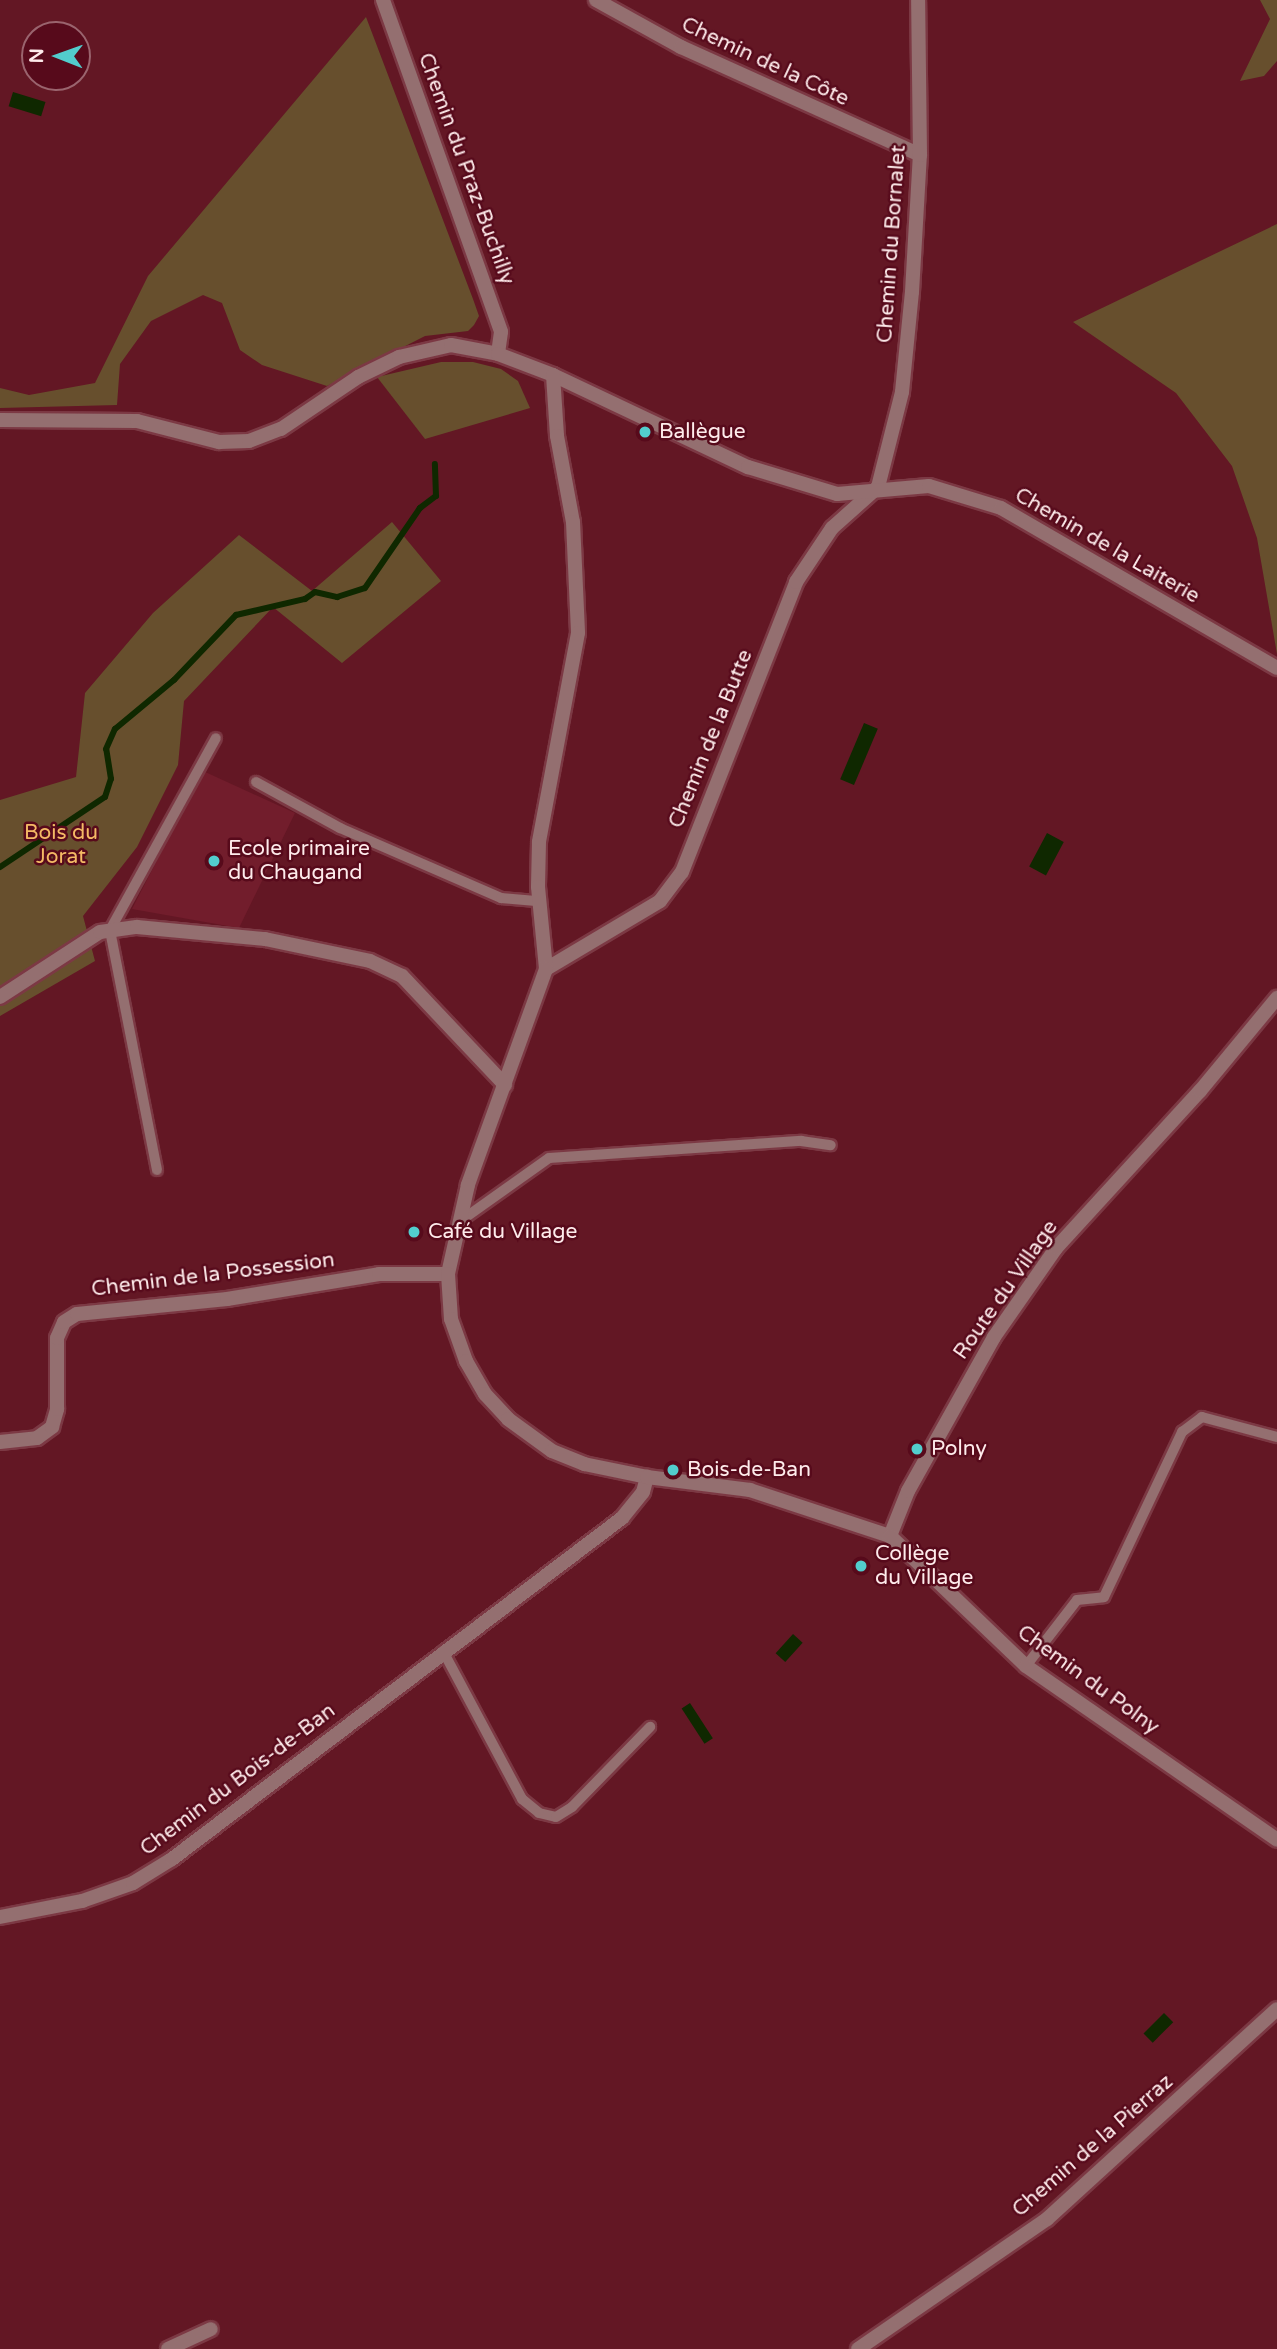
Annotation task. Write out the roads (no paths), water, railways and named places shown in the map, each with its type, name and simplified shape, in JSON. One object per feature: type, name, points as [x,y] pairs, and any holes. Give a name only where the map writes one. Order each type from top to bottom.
[{"type":"street","name":"Chemin du Praz-Buchilly","points":[[383,0],[497,321],[498,354]]},
{"type":"street","name":"Chemin de la Côte","points":[[596,0],[681,47],[920,155]]},
{"type":"street","name":"Chemin du Bornalet","points":[[878,487],[889,457],[902,393],[920,155],[918,0]]},
{"type":"street","name":"Chemin de la Laiterie","points":[[0,420],[136,421],[219,442],[249,441],[281,429],[358,377],[399,356],[451,345],[498,354],[553,375],[748,467],[837,494],[878,487],[929,486],[1000,508],[1277,668]]},
{"type":"street","points":[[553,375],[551,391],[573,522],[579,602],[574,660],[539,842],[539,901],[546,969],[456,1225],[447,1274],[451,1319],[466,1361],[485,1394],[508,1419],[552,1451],[584,1464],[647,1477],[750,1490],[890,1536]]},
{"type":"street","name":"Chemin de la Butte","points":[[546,969],[660,901],[682,872],[796,582],[832,528],[878,487]]},
{"type":"street","points":[[0,997],[100,932],[137,927],[265,939],[370,961],[418,989],[505,1085]]},
{"type":"street","name":"Route du Village","points":[[890,1536],[908,1492],[993,1337],[1056,1248],[1200,1091],[1277,998]]},
{"type":"street","name":"Chemin de la Possession","points":[[0,1442],[37,1438],[52,1427],[57,1409],[57,1338],[64,1322],[77,1314],[227,1299],[379,1274],[447,1274]]},
{"type":"street","name":"Chemin du Bois-de-Ban","points":[[0,1917],[82,1901],[133,1882],[172,1859],[443,1650],[622,1518],[643,1492],[647,1477]]},
{"type":"street","name":"Chemin du Polny","points":[[890,1536],[1026,1666],[1277,1840]]},
{"type":"street","name":"Chemin de la Pierraz","points":[[858,2349],[1047,2219],[1277,2009]]},
{"type":"street","points":[[168,2349],[211,2329]]},
{"type":"lane","points":[[158,1170],[110,930],[216,738]]},
{"type":"lane","points":[[256,782],[340,828],[501,898],[539,901]]},
{"type":"lane","points":[[456,1225],[549,1158],[801,1141],[831,1145]]},
{"type":"lane","points":[[1026,1666],[1077,1600],[1104,1597],[1182,1432],[1202,1417],[1277,1437]]},
{"type":"lane","points":[[443,1650],[522,1799],[539,1814],[556,1816],[572,1807],[650,1727]]},
{"type":"waterway","points":[[0,867],[105,797],[111,779],[106,749],[115,729],[174,680],[236,615],[305,599],[315,592],[337,597],[365,588],[420,508],[436,496],[435,464]]},
{"type":"place","name":"Ballègue","points":[[645,432]]},
{"type":"place","name":"Ecole primaire du Chaugand","points":[[214,861]]},
{"type":"place","name":"Café du Village","points":[[414,1232]]},
{"type":"place","name":"Polny","points":[[917,1449]]},
{"type":"place","name":"Bois-de-Ban","points":[[673,1470]]},
{"type":"place","name":"Collège du Village","points":[[861,1566]]},
{"type":"park label","name":"Bois du Jorat","points":[[61,845]]}]
